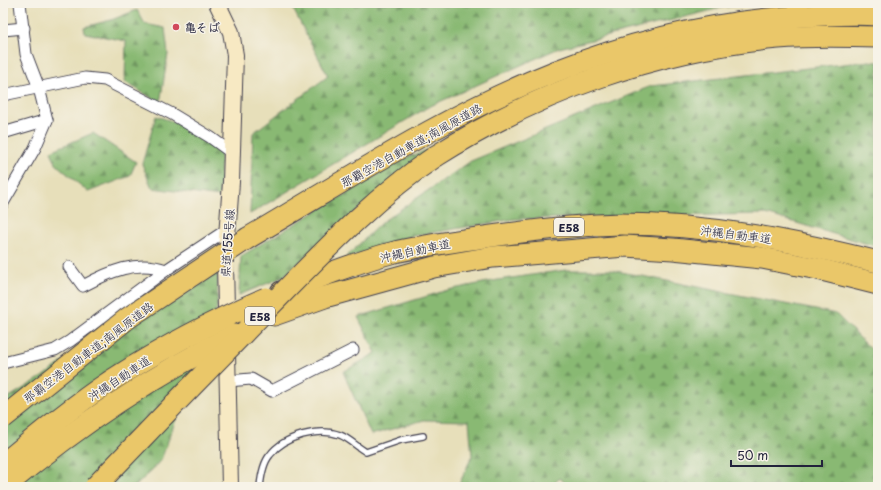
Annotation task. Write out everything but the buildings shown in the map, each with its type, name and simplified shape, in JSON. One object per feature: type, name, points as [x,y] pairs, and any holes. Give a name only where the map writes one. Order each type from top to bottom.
[{"type":"highway","name":"那覇空港自動車道;南風原道路","points":[[3,418],[128,318],[248,238],[370,166],[471,110],[554,72],[616,51],[682,33],[739,22],[781,18],[878,15]]},
{"type":"highway","name":"那覇空港自動車道;南風原道路","points":[[95,487],[177,400],[333,242],[414,171],[471,134],[559,92],[616,71],[688,51],[779,38],[818,36],[878,37]]},
{"type":"highway","name":"沖縄自動車道","points":[[4,487],[48,451],[104,410],[270,307],[345,268],[391,253],[511,233],[576,226],[622,224],[713,230],[760,236],[811,246],[878,262]]},
{"type":"highway","name":"沖縄自動車道","points":[[3,464],[49,426],[112,380],[188,336],[270,307],[326,297],[434,267],[493,257],[626,246],[673,248],[762,258],[818,269],[878,284]]},
{"type":"main road","name":"県道155号線","points":[[217,3],[231,32],[235,55],[232,153],[224,288],[230,487]]},
{"type":"street","points":[[4,201],[35,148],[47,120],[39,88],[26,54],[20,3]]},
{"type":"street","points":[[3,30],[24,28]]},
{"type":"street","points":[[3,95],[85,78],[106,80],[172,114],[210,137],[232,153]]},
{"type":"street","points":[[3,133],[47,120]]},
{"type":"street","points":[[3,363],[55,350],[70,341],[166,270],[228,229]]},
{"type":"street","points":[[69,268],[83,286],[119,269],[142,265],[156,266],[166,270]]},
{"type":"street","points":[[228,381],[251,379],[272,391],[353,350]]},
{"type":"lane","points":[[260,487],[262,474],[270,455],[293,438],[311,432],[340,435],[366,452],[401,440],[423,436]]},
{"type":"green space","points":[[290,3],[770,3],[725,7],[559,48],[428,107],[250,214],[253,133],[328,76]]},
{"type":"green space","points":[[137,10],[145,24],[165,28],[168,54],[160,103],[125,82],[126,41],[85,33],[84,27],[111,20]]},
{"type":"green space","points":[[869,61],[878,62],[878,247],[766,214],[514,219],[412,236],[344,259],[382,222],[471,161],[651,86]]},
{"type":"green space","points":[[156,116],[178,123],[221,153],[220,197],[152,188],[142,164]]},
{"type":"green space","points":[[93,133],[136,162],[130,176],[88,192],[56,164],[51,151]]},
{"type":"green space","points":[[438,146],[358,209],[283,277],[239,295],[241,256],[406,158]]},
{"type":"green space","points":[[201,260],[218,274],[217,308],[161,460],[135,487],[3,487],[3,401],[45,375]]},
{"type":"green space","points":[[566,270],[611,270],[836,314],[878,356],[878,487],[571,487],[559,478],[552,487],[458,487],[472,456],[469,421],[424,420],[371,435],[343,372],[376,353],[358,317],[448,290],[498,280]]},
{"type":"place","name":"亀そば","points":[[176,27]]}]
